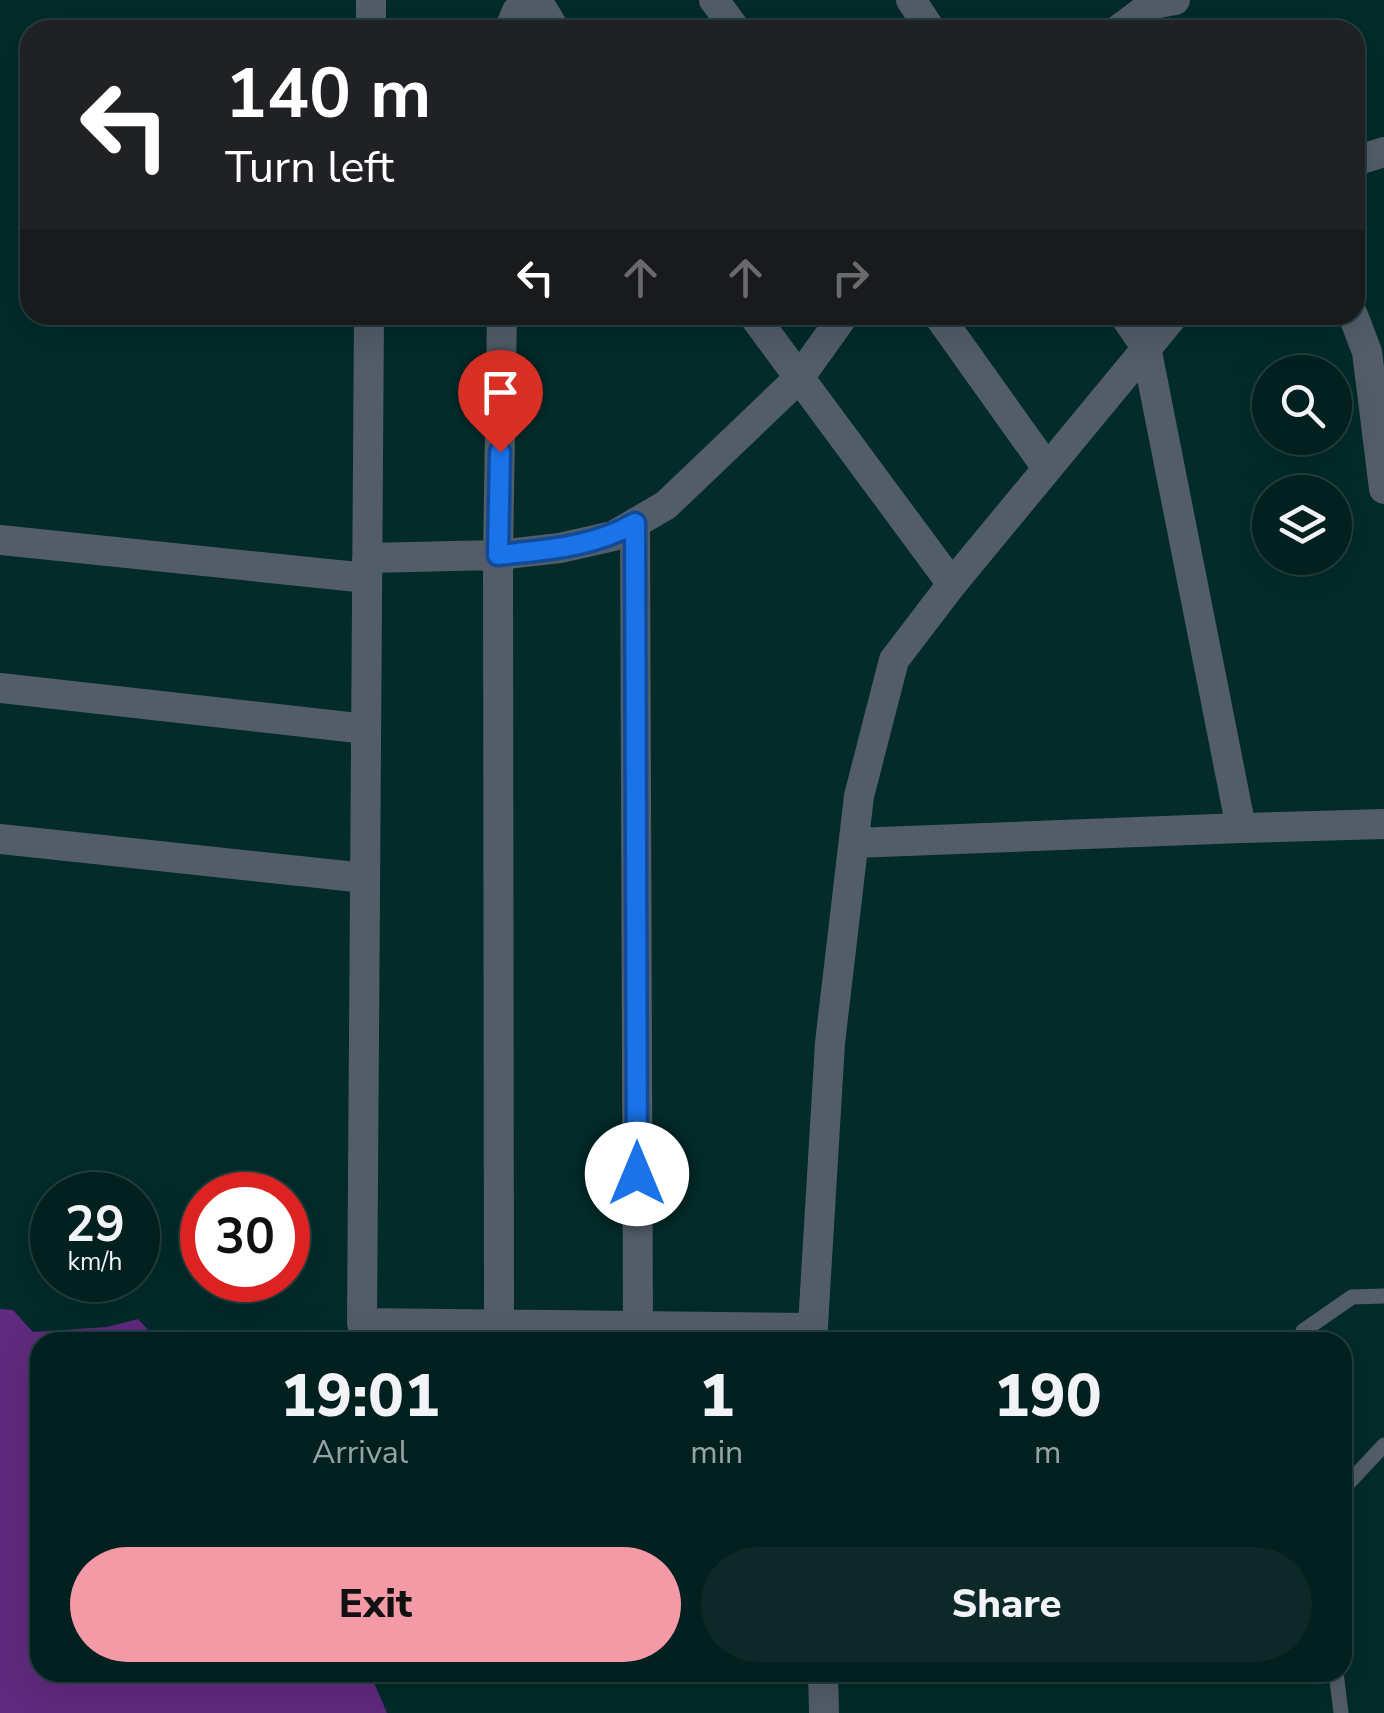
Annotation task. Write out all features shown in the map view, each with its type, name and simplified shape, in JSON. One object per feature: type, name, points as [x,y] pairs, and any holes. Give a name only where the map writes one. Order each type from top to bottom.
[{"type":"street","points":[[513,20],[528,0]]},
{"type":"street","points":[[1132,20],[1159,1]]},
{"type":"street","points":[[369,325],[362,1324],[638,1326],[742,1332]]},
{"type":"street","points":[[499,1325],[498,555],[502,325]]},
{"type":"street","points":[[759,325],[952,584]]},
{"type":"street","points":[[0,540],[367,568],[560,548],[613,536],[666,505],[799,378],[837,325]]},
{"type":"street","points":[[945,325],[1047,468]]},
{"type":"street","points":[[1131,325],[1146,347],[1240,828]]},
{"type":"street","points":[[811,1332],[830,1043],[859,796],[894,660],[1165,325]]},
{"type":"street","points":[[1360,325],[1376,349],[1384,489]]},
{"type":"street","points":[[635,523],[638,1326]]},
{"type":"street","points":[[0,688],[366,729]]},
{"type":"street","points":[[854,842],[1384,824]]},
{"type":"street","points":[[0,839],[365,878]]},
{"type":"street","points":[[824,1682],[824,1713]]},
{"type":"lane","points":[[1303,1331],[1352,1297],[1384,1296]]},
{"type":"lane","points":[[1352,1479],[1384,1445]]},
{"type":"lane","points":[[1337,1682],[1341,1713]]},
{"type":"shaded area","points":[[0,1309],[13,1310],[33,1332],[30,1682],[374,1682],[387,1713],[0,1713]]},
{"type":"shaded area","points":[[138,1319],[150,1332],[33,1332],[107,1327]]},
{"type":"route","points":[[500,452],[498,555],[560,548],[613,536],[635,523],[637,1174]]}]
